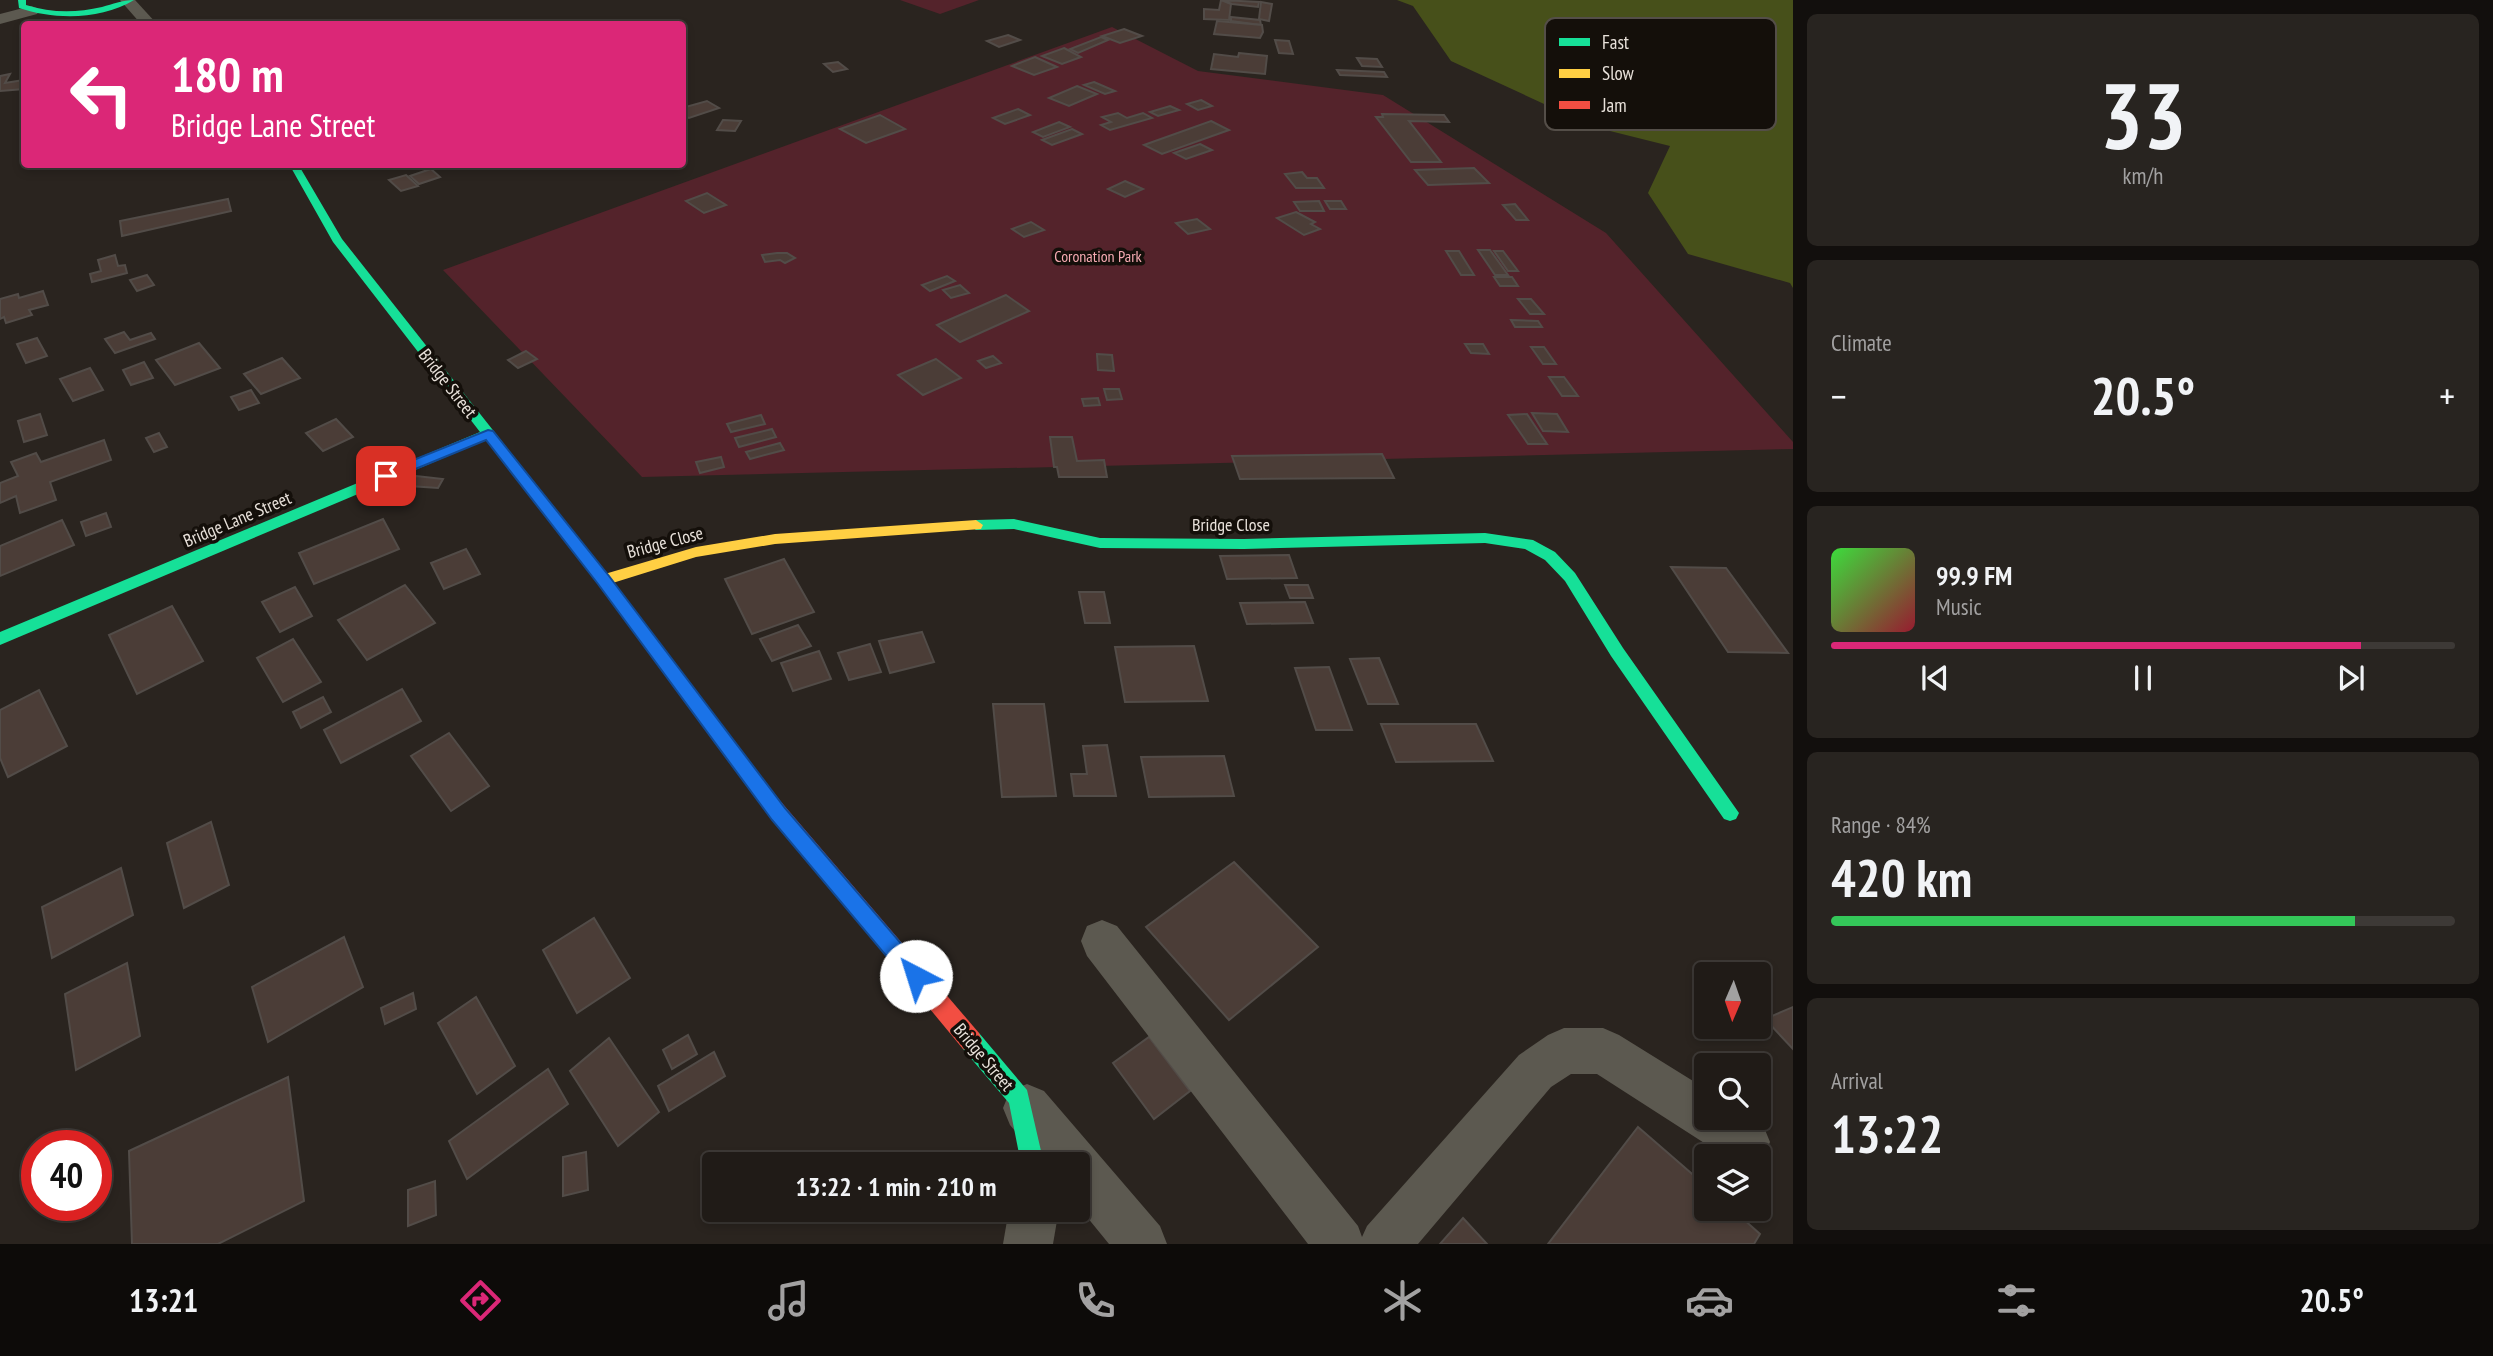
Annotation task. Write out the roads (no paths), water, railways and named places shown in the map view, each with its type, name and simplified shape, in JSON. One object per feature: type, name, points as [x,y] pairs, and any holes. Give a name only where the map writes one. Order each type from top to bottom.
[{"type":"street","points":[[0,12],[25,6],[65,13],[129,1],[146,21]]},
{"type":"street","points":[[0,19],[25,6]]},
{"type":"street","name":"Bridge Street","points":[[295,168],[337,240],[603,580],[778,814],[1019,1098],[1030,1152]]},
{"type":"street","name":"Bridge Lane Street","points":[[0,639],[488,434]]},
{"type":"street","name":"Bridge Close","points":[[603,580],[696,552],[775,539],[1001,523],[1022,523],[1072,538],[1099,542],[1242,544],[1485,538],[1521,542],[1538,548],[1560,565],[1615,649],[1730,813]]},
{"type":"street","points":[[1102,941],[1340,1244]]},
{"type":"street","points":[[1385,1244],[1535,1071],[1564,1051],[1603,1051],[1694,1109]]},
{"type":"street","points":[[1019,1098],[1064,1152]]},
{"type":"street","points":[[1090,1183],[1142,1244]]},
{"type":"street","points":[[1028,1244],[1032,1222]]},
{"type":"park label","name":"Coronation Park","points":[[1098,256]]}]
